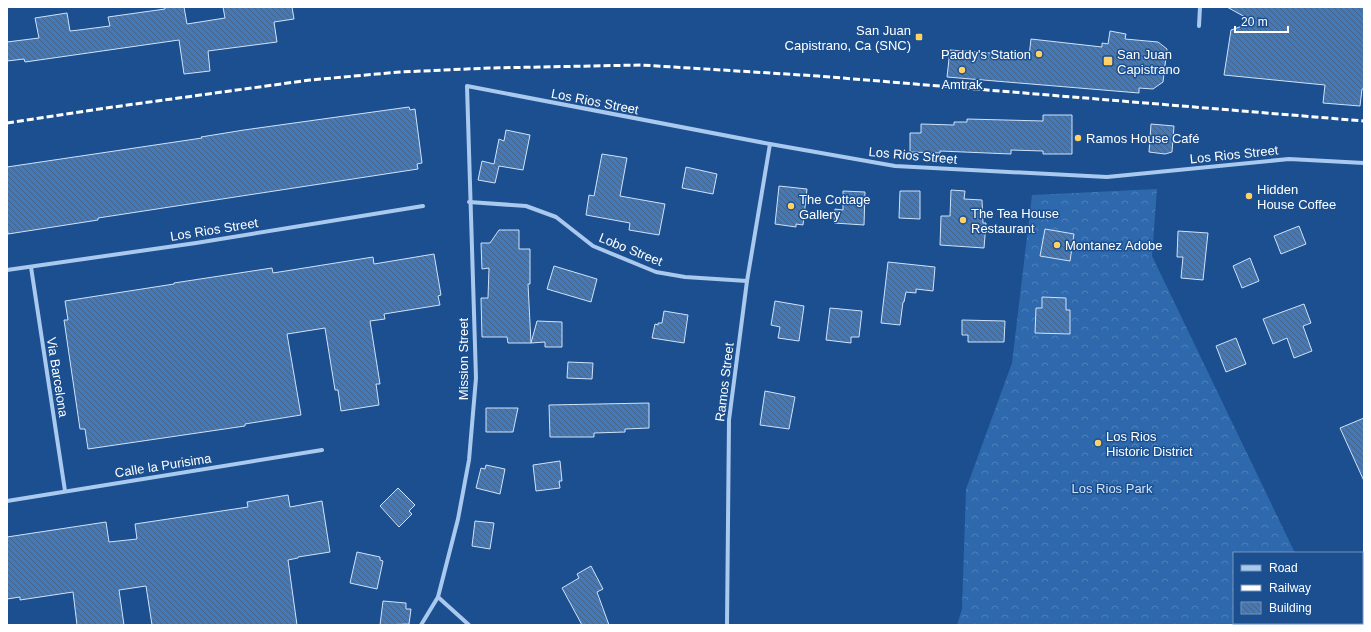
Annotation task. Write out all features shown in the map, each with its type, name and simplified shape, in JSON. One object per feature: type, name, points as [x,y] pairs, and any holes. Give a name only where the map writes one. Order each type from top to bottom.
[{"type":"street","points":[[1199,26],[1200,7]]},
{"type":"street","name":"Los Rios Street","points":[[467,86],[770,144],[895,166],[1106,177],[1289,158],[1364,163]]},
{"type":"street","name":"Mission Street","points":[[422,625],[438,597],[458,519],[469,460],[476,378],[469,202],[467,86]]},
{"type":"street","name":"Ramos Street","points":[[727,625],[729,420],[747,281],[770,144]]},
{"type":"street","name":"Lobo Street","points":[[469,202],[526,206],[556,217],[594,246],[656,272],[685,278],[747,281]]},
{"type":"street","name":"Los Rios Street","points":[[7,270],[196,243],[423,206]]},
{"type":"street","name":"Via Barcelona","points":[[31,267],[65,491]]},
{"type":"street","name":"Calle la Purisima","points":[[7,501],[322,450]]},
{"type":"street","points":[[438,597],[469,625]]},
{"type":"green space","name":"Los Rios Park","points":[[1157,189],[1152,256],[1295,552],[1233,552],[1233,624],[1330,625],[957,625],[962,609],[966,489],[1012,363],[1032,195]]},
{"type":"building","points":[[165,7],[184,7],[187,24],[225,18],[223,7],[292,7],[294,19],[274,22],[277,42],[208,51],[210,71],[184,74],[179,40],[25,62],[24,59],[7,61],[7,42],[39,38],[35,18],[67,13],[70,31],[110,26],[108,17],[165,9]]},
{"type":"building","points":[[1227,7],[1364,7],[1364,89],[1362,89],[1360,106],[1323,103],[1325,85],[1224,75],[1231,30],[1254,22]]},
{"type":"building","points":[[1110,31],[1126,34],[1125,39],[1158,42],[1167,49],[1163,82],[1153,89],[1139,88],[1139,93],[947,77],[950,50],[1029,56],[1031,39],[1102,47],[1102,43],[1108,44]]},
{"type":"building","points":[[409,107],[410,110],[415,109],[422,163],[417,164],[418,169],[98,218],[98,220],[8,234],[7,167],[202,138],[201,137],[244,130]]},
{"type":"building","points":[[1043,115],[1072,115],[1072,154],[1043,154],[1043,151],[1011,150],[1011,154],[940,151],[940,153],[910,152],[910,133],[921,133],[921,124],[954,125],[954,122],[967,122],[967,119],[1043,121]]},
{"type":"building","points":[[1151,124],[1174,126],[1172,152],[1165,154],[1149,152]]},
{"type":"building","points":[[506,130],[530,135],[523,170],[499,166],[495,183],[478,180],[482,161],[494,164],[499,139],[504,141]]},
{"type":"building","points":[[602,154],[627,158],[620,196],[665,204],[659,235],[629,230],[630,223],[586,215],[589,195],[594,196]]},
{"type":"building","points":[[686,167],[717,174],[713,194],[682,188]]},
{"type":"building","name":"The Cottage Gallery","points":[[779,186],[807,189],[803,225],[796,224],[796,227],[775,224]]},
{"type":"building","name":"The Tea House Restaurant","points":[[951,190],[965,191],[964,199],[982,200],[983,223],[986,223],[984,248],[940,245],[941,216],[950,216]]},
{"type":"building","points":[[843,191],[865,192],[864,225],[834,223],[835,209],[843,210]]},
{"type":"building","points":[[900,191],[920,191],[920,219],[899,218]]},
{"type":"building","points":[[1299,226],[1306,244],[1281,254],[1274,236]]},
{"type":"building","name":"Montanez Adobe","points":[[1045,229],[1074,234],[1070,261],[1040,256]]},
{"type":"building","points":[[499,230],[519,230],[519,249],[530,249],[530,284],[528,284],[531,343],[508,343],[507,337],[482,337],[481,298],[488,298],[489,268],[482,269],[481,243],[490,243]]},
{"type":"building","points":[[1178,231],[1208,233],[1203,280],[1181,278],[1183,257],[1177,257]]},
{"type":"building","points":[[434,254],[441,295],[438,296],[440,305],[384,314],[385,319],[370,321],[380,384],[376,384],[379,405],[341,411],[338,390],[335,390],[325,328],[287,334],[301,415],[245,424],[245,426],[88,449],[85,429],[80,429],[64,320],[68,320],[65,301],[272,268],[273,273],[373,257],[374,264]]},
{"type":"building","points":[[1250,258],[1259,281],[1242,288],[1233,266]]},
{"type":"building","points":[[888,262],[935,267],[933,291],[916,289],[916,293],[906,292],[900,325],[881,323]]},
{"type":"building","points":[[554,266],[597,279],[591,302],[547,289]]},
{"type":"building","points":[[1042,297],[1066,298],[1066,310],[1070,310],[1070,334],[1035,333],[1036,308],[1042,308]]},
{"type":"building","points":[[775,301],[804,306],[799,341],[778,338],[780,327],[771,325]]},
{"type":"building","points":[[1304,304],[1311,323],[1303,326],[1312,351],[1294,358],[1287,338],[1273,344],[1263,319]]},
{"type":"building","points":[[830,308],[862,311],[859,337],[851,337],[851,343],[826,340]]},
{"type":"building","points":[[664,311],[688,315],[684,343],[652,338],[655,324],[658,325],[658,323],[662,323]]},
{"type":"building","points":[[962,320],[1005,321],[1004,342],[968,342],[968,335],[962,335]]},
{"type":"building","points":[[537,321],[562,322],[562,347],[545,347],[545,342],[531,343]]},
{"type":"building","points":[[1236,338],[1246,364],[1226,372],[1216,346]]},
{"type":"building","points":[[568,362],[593,363],[592,379],[567,378]]},
{"type":"building","points":[[765,391],[795,397],[789,429],[760,425]]},
{"type":"building","points":[[649,403],[649,428],[625,429],[625,432],[594,433],[594,437],[550,437],[549,405]]},
{"type":"building","points":[[486,408],[518,408],[513,432],[486,432]]},
{"type":"building","points":[[1364,418],[1364,481],[1340,428]]},
{"type":"building","points":[[560,461],[562,481],[559,481],[560,488],[536,491],[533,465]]},
{"type":"building","points":[[486,465],[505,469],[500,494],[476,488],[481,468],[485,469]]},
{"type":"building","points":[[398,488],[415,505],[409,511],[412,514],[399,527],[380,506]]},
{"type":"building","points":[[288,495],[290,507],[322,501],[330,552],[288,560],[297,625],[152,625],[146,586],[119,590],[124,625],[77,625],[73,592],[20,600],[20,597],[7,599],[7,537],[106,522],[109,542],[137,539],[135,524],[248,507],[247,502]]},
{"type":"building","points":[[475,521],[494,523],[490,549],[472,546]]},
{"type":"building","points":[[357,552],[380,557],[380,560],[383,561],[377,589],[350,583]]},
{"type":"building","points":[[591,566],[603,589],[597,592],[609,625],[582,625],[562,588],[579,578],[577,574]]},
{"type":"building","points":[[383,601],[406,603],[406,609],[411,609],[409,624],[380,625]]},
{"type":"railway","points":[[7,123],[310,80],[400,72],[490,68],[641,65],[818,76],[1364,121]]},
{"type":"place","name":"San Juan Capistrano, Ca (SNC)","points":[[919,37]]},
{"type":"place","name":"Paddy's Station","points":[[1039,54]]},
{"type":"place","name":"San Juan Capistrano","points":[[1108,61]]},
{"type":"place","name":"Amtrak","points":[[962,70]]},
{"type":"place","name":"Ramos House Café","points":[[1078,138]]},
{"type":"place","name":"Hidden House Coffee","points":[[1249,196]]},
{"type":"place","name":"The Cottage Gallery","points":[[791,206]]},
{"type":"place","name":"The Tea House Restaurant","points":[[963,220]]},
{"type":"place","name":"Montanez Adobe","points":[[1057,245]]},
{"type":"place","name":"Los Rios Historic District","points":[[1098,443]]}]
